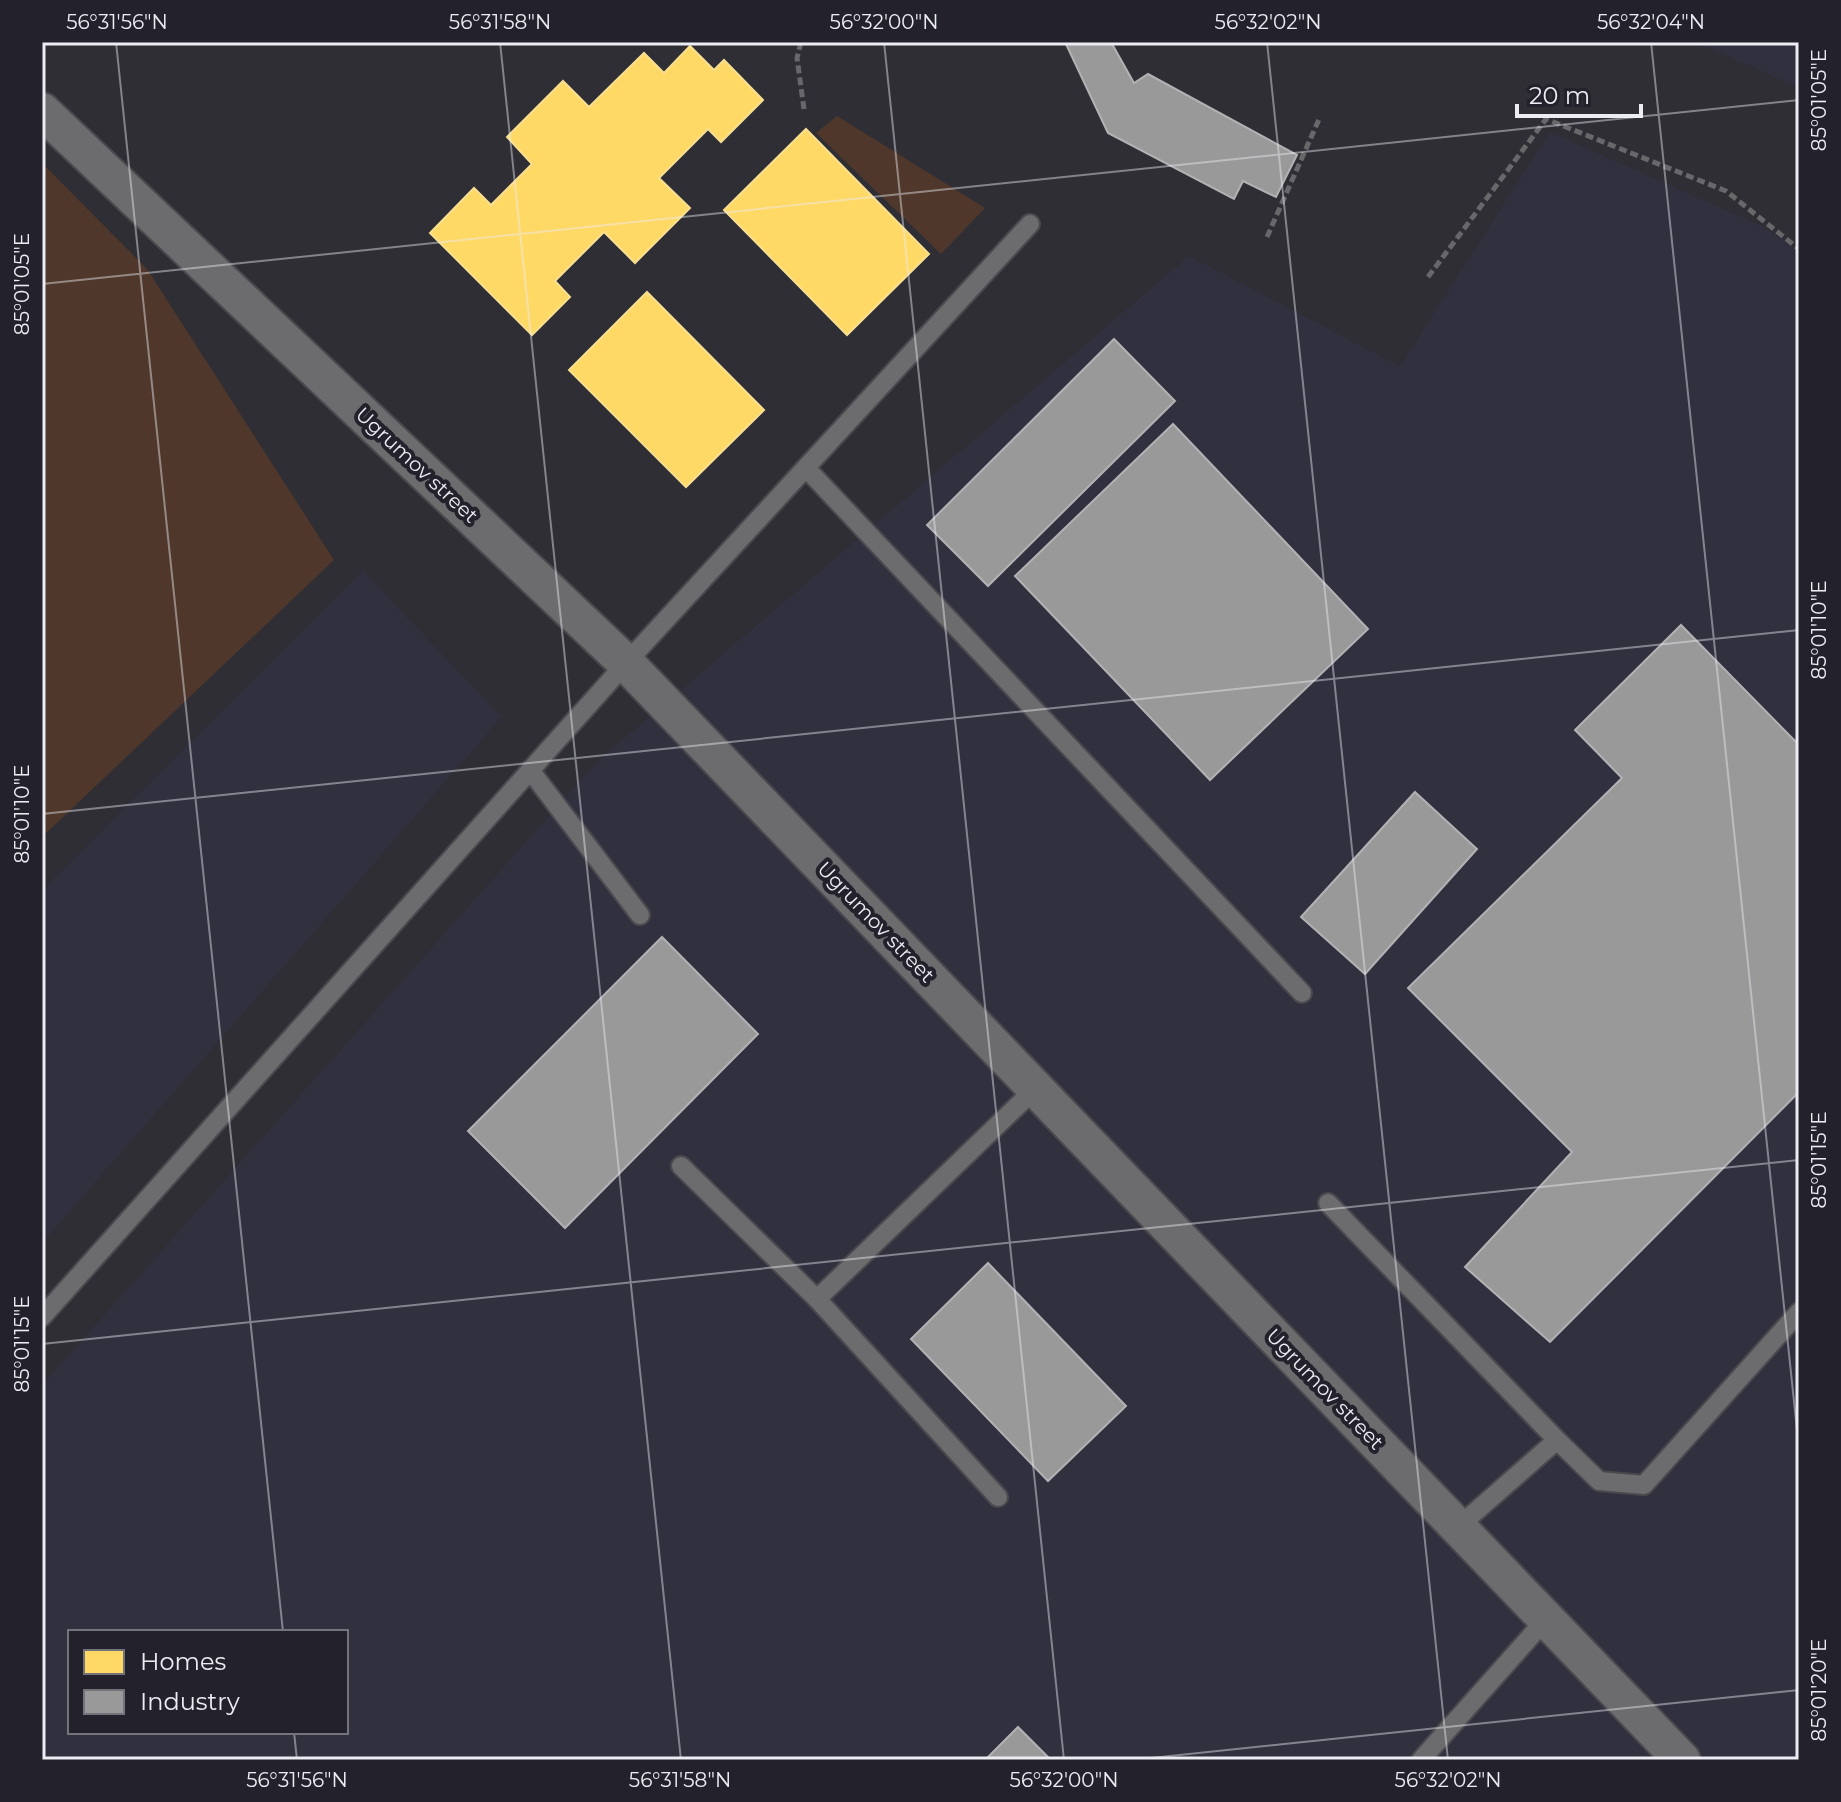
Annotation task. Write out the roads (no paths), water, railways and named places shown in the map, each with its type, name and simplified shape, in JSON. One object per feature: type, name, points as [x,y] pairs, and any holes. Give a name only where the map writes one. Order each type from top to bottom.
[{"type":"street","name":"Ugrumov street","points":[[42,111],[626,663],[1682,1760]]},
{"type":"lane","points":[[42,1317],[626,663],[1030,224]]},
{"type":"lane","points":[[806,468],[1302,993]]},
{"type":"lane","points":[[530,770],[640,915]]},
{"type":"lane","points":[[817,1299],[1036,1088]]},
{"type":"lane","points":[[681,1166],[817,1299],[998,1497]]},
{"type":"lane","points":[[1328,1203],[1599,1481],[1644,1485],[1799,1312]]},
{"type":"lane","points":[[1458,1527],[1557,1440]]},
{"type":"lane","points":[[1421,1760],[1546,1619]]}]
